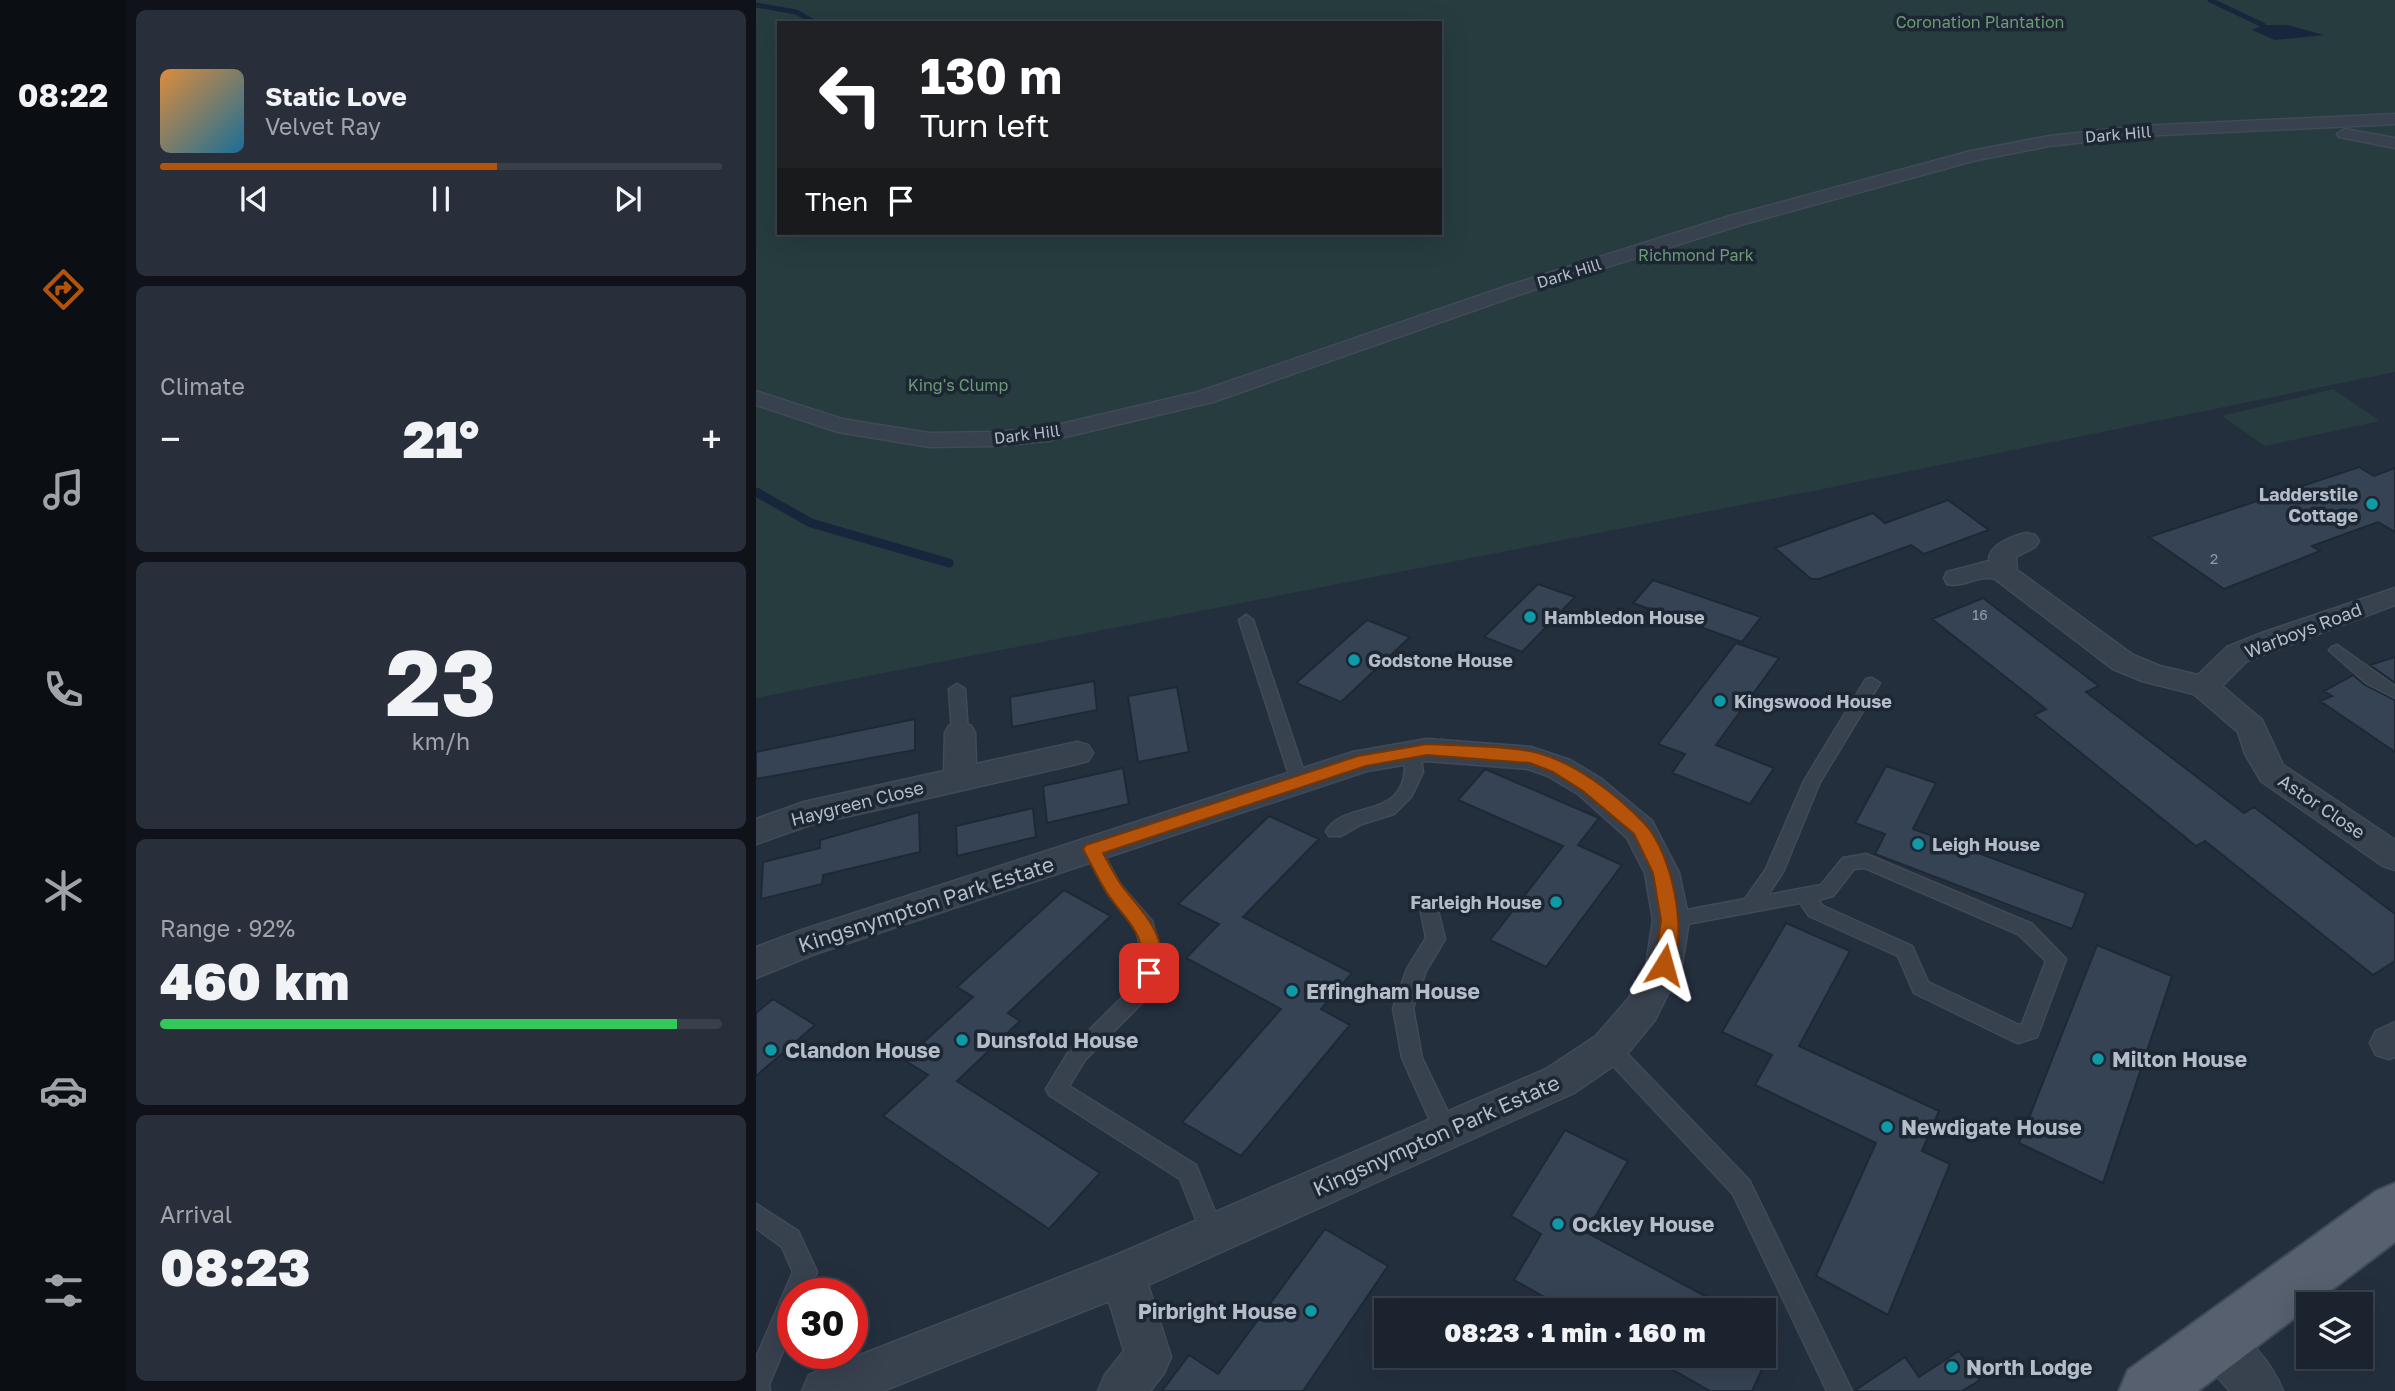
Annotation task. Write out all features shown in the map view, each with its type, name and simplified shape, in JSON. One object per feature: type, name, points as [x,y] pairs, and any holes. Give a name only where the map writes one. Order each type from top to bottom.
[{"type":"main road","points":[[2149,1391],[2395,1209]]},
{"type":"street","name":"Dark Hill","points":[[756,398],[838,425],[929,440],[996,439],[1048,434],[1205,397],[1517,289],[1711,228],[1971,156],[2049,141],[2140,131],[2395,119]]},
{"type":"street","points":[[2296,124],[2395,143]]},
{"type":"street","points":[[1957,578],[1987,568],[2004,573],[2002,554],[2026,541]]},
{"type":"street","name":"Astor Close","points":[[2004,573],[2123,662],[2152,674],[2210,681],[2252,727],[2261,754],[2272,773],[2395,857]]},
{"type":"street","name":"Warboys Road","points":[[2210,681],[2237,654],[2395,596]]},
{"type":"street","points":[[960,733],[960,777]]},
{"type":"street","name":"Kingsnympton Park Estate","points":[[756,963],[802,944],[1300,781],[1364,761],[1427,750],[1531,758],[1559,768],[1590,786],[1640,830],[1662,873],[1671,920],[1664,965],[1642,1009],[1609,1048],[1560,1081],[1123,1274],[825,1391]]},
{"type":"street","name":"Haygreen Close","points":[[756,832],[804,814],[1077,753]]},
{"type":"street","points":[[1121,1391],[1147,1357],[1123,1274]]},
{"type":"street","points":[[2217,1342],[2260,1391]]},
{"type":"lane","points":[[1246,620],[1300,781]]},
{"type":"lane","points":[[2337,650],[2371,678],[2395,693]]},
{"type":"lane","points":[[1751,905],[1774,872],[1812,780],[1872,682]]},
{"type":"lane","points":[[957,689],[960,733]]},
{"type":"lane","points":[[1335,831],[1356,819],[1388,810],[1405,793],[1415,772],[1412,752]]},
{"type":"lane","points":[[1092,849],[1114,889],[1145,926],[1153,959],[1144,988],[1078,1054],[1056,1089],[1188,1172],[1213,1234]]},
{"type":"lane","points":[[1671,920],[1804,895],[1827,891],[1849,863],[1866,861],[2025,929],[2056,959],[2030,1031],[2018,1034],[1921,987],[1905,951],[1816,911],[1804,895]]},
{"type":"lane","points":[[1429,907],[1436,939],[1418,969],[1403,1008],[1412,1058],[1446,1132]]},
{"type":"lane","points":[[1609,1048],[1741,1187],[1840,1391]]},
{"type":"lane","points":[[756,1215],[789,1240],[804,1272],[801,1278]]},
{"type":"lane","points":[[758,1391],[757,1385],[777,1336]]},
{"type":"green space","name":"Richmond Park","points":[[756,0],[2395,0],[2395,372],[1828,488],[756,698]]},
{"type":"green space","points":[[2333,389],[2380,421],[2265,446],[2222,416]]},
{"type":"water","points":[[2263,25],[2287,25],[2324,35],[2275,40],[2252,30]]},
{"type":"building","points":[[2359,467],[2374,476],[2395,468],[2395,532],[2378,522],[2312,546],[2320,551],[2224,589],[2149,537]]},
{"type":"building","points":[[1948,500],[1989,530],[1924,554],[1911,545],[1819,579],[1811,579],[1775,548],[1873,513],[1885,523]]},
{"type":"building","points":[[1653,580],[1761,617],[1742,642],[1633,603]]},
{"type":"building","name":"Hambledon House","points":[[1538,584],[1575,597],[1522,652],[1484,637]]},
{"type":"building","points":[[1983,598],[2099,686],[2086,692],[2244,813],[2254,807],[2395,914],[2395,961],[2373,975],[2205,841],[2196,846],[2034,715],[2046,709],[1932,619]]},
{"type":"building","name":"Godstone House","points":[[1367,620],[1410,637],[1341,702],[1296,683]]},
{"type":"building","name":"Kingswood House","points":[[1736,643],[1779,658],[1716,745],[1774,768],[1750,804],[1672,773],[1685,754],[1658,744]]},
{"type":"building","points":[[2395,657],[2395,683],[2370,665]]},
{"type":"building","points":[[2353,675],[2365,685],[2395,700],[2395,752],[2320,701],[2332,696],[2324,691]]},
{"type":"building","points":[[1094,681],[1097,710],[1012,727],[1010,697]]},
{"type":"building","points":[[1177,687],[1189,752],[1138,762],[1128,696]]},
{"type":"building","points":[[915,719],[915,750],[756,779],[756,752]]},
{"type":"building","name":"Leigh House","points":[[1886,766],[1936,783],[1913,829],[2086,893],[2072,929],[1875,854],[1885,834],[1855,823]]},
{"type":"building","points":[[1123,768],[1129,804],[1047,823],[1043,786]]},
{"type":"building","name":"Farleigh House","points":[[1485,769],[1599,818],[1578,845],[1622,865],[1546,967],[1490,940],[1563,846],[1458,800]]},
{"type":"building","points":[[1033,808],[1036,837],[957,856],[956,826]]},
{"type":"building","points":[[919,812],[920,852],[823,875],[822,884],[761,899],[763,862],[820,848],[820,840]]},
{"type":"building","name":"Effingham House","points":[[1269,816],[1319,839],[1243,917],[1352,973],[1321,1009],[1350,1025],[1241,1156],[1182,1122],[1281,1009],[1186,958],[1219,924],[1178,904]]},
{"type":"building","name":"Dunsfold House","points":[[1064,890],[1111,916],[1008,1013],[1020,1021],[957,1081],[1100,1173],[1049,1229],[883,1116],[928,1075],[904,1060],[973,997],[957,987]]},
{"type":"building","name":"Newdigate House","points":[[1786,923],[1850,951],[1799,1046],[1939,1111],[1922,1151],[1950,1164],[1888,1315],[1816,1276],[1876,1143],[1755,1085],[1772,1055],[1722,1032]]},
{"type":"building","name":"Milton House","points":[[2097,945],[2172,976],[2103,1183],[2019,1143]]},
{"type":"building","name":"Clandon House","points":[[773,999],[815,1025],[756,1076],[756,1013]]},
{"type":"building","name":"Ockley House","points":[[1565,1130],[1628,1161],[1586,1232],[1709,1298],[1546,1298],[1514,1280],[1541,1234],[1511,1216]]},
{"type":"building","name":"Pirbright House","points":[[1325,1229],[1388,1266],[1303,1391],[1162,1391],[1189,1355],[1218,1374]]},
{"type":"building","name":"North Lodge","points":[[1959,1351],[1980,1380],[1962,1391],[1854,1391],[1905,1357],[1919,1377]]},
{"type":"building","points":[[1670,1368],[1763,1368],[1752,1391],[1710,1391]]},
{"type":"waterway","points":[[2210,0],[2263,25]]},
{"type":"waterway","points":[[756,5],[796,12],[812,21]]},
{"type":"waterway","points":[[756,492],[811,523],[949,563]]},
{"type":"place","name":"Ladderstile Cottage","points":[[2372,504]]},
{"type":"place","name":"Hambledon House","points":[[1530,617]]},
{"type":"place","name":"Godstone House","points":[[1354,660]]},
{"type":"place","name":"Kingswood House","points":[[1720,701]]},
{"type":"place","name":"Leigh House","points":[[1918,844]]},
{"type":"place","name":"Farleigh House","points":[[1556,902]]},
{"type":"place","name":"Effingham House","points":[[1292,991]]},
{"type":"place","name":"Dunsfold House","points":[[962,1040]]},
{"type":"place","name":"Clandon House","points":[[771,1050]]},
{"type":"place","name":"Milton House","points":[[2098,1059]]},
{"type":"place","name":"Newdigate House","points":[[1887,1127]]},
{"type":"place","name":"Ockley House","points":[[1558,1224]]},
{"type":"place","name":"Pirbright House","points":[[1311,1311]]},
{"type":"place","name":"North Lodge","points":[[1952,1367]]},
{"type":"route","points":[[1149,973],[1153,959],[1145,926],[1114,889],[1092,849],[1364,761],[1427,750],[1531,758],[1559,768],[1590,786],[1640,830],[1662,873],[1671,920],[1664,965]]},
{"type":"park label","name":"Coronation Plantation","points":[[1980,22]]},
{"type":"park label","name":"King's Clump","points":[[958,385]]}]
